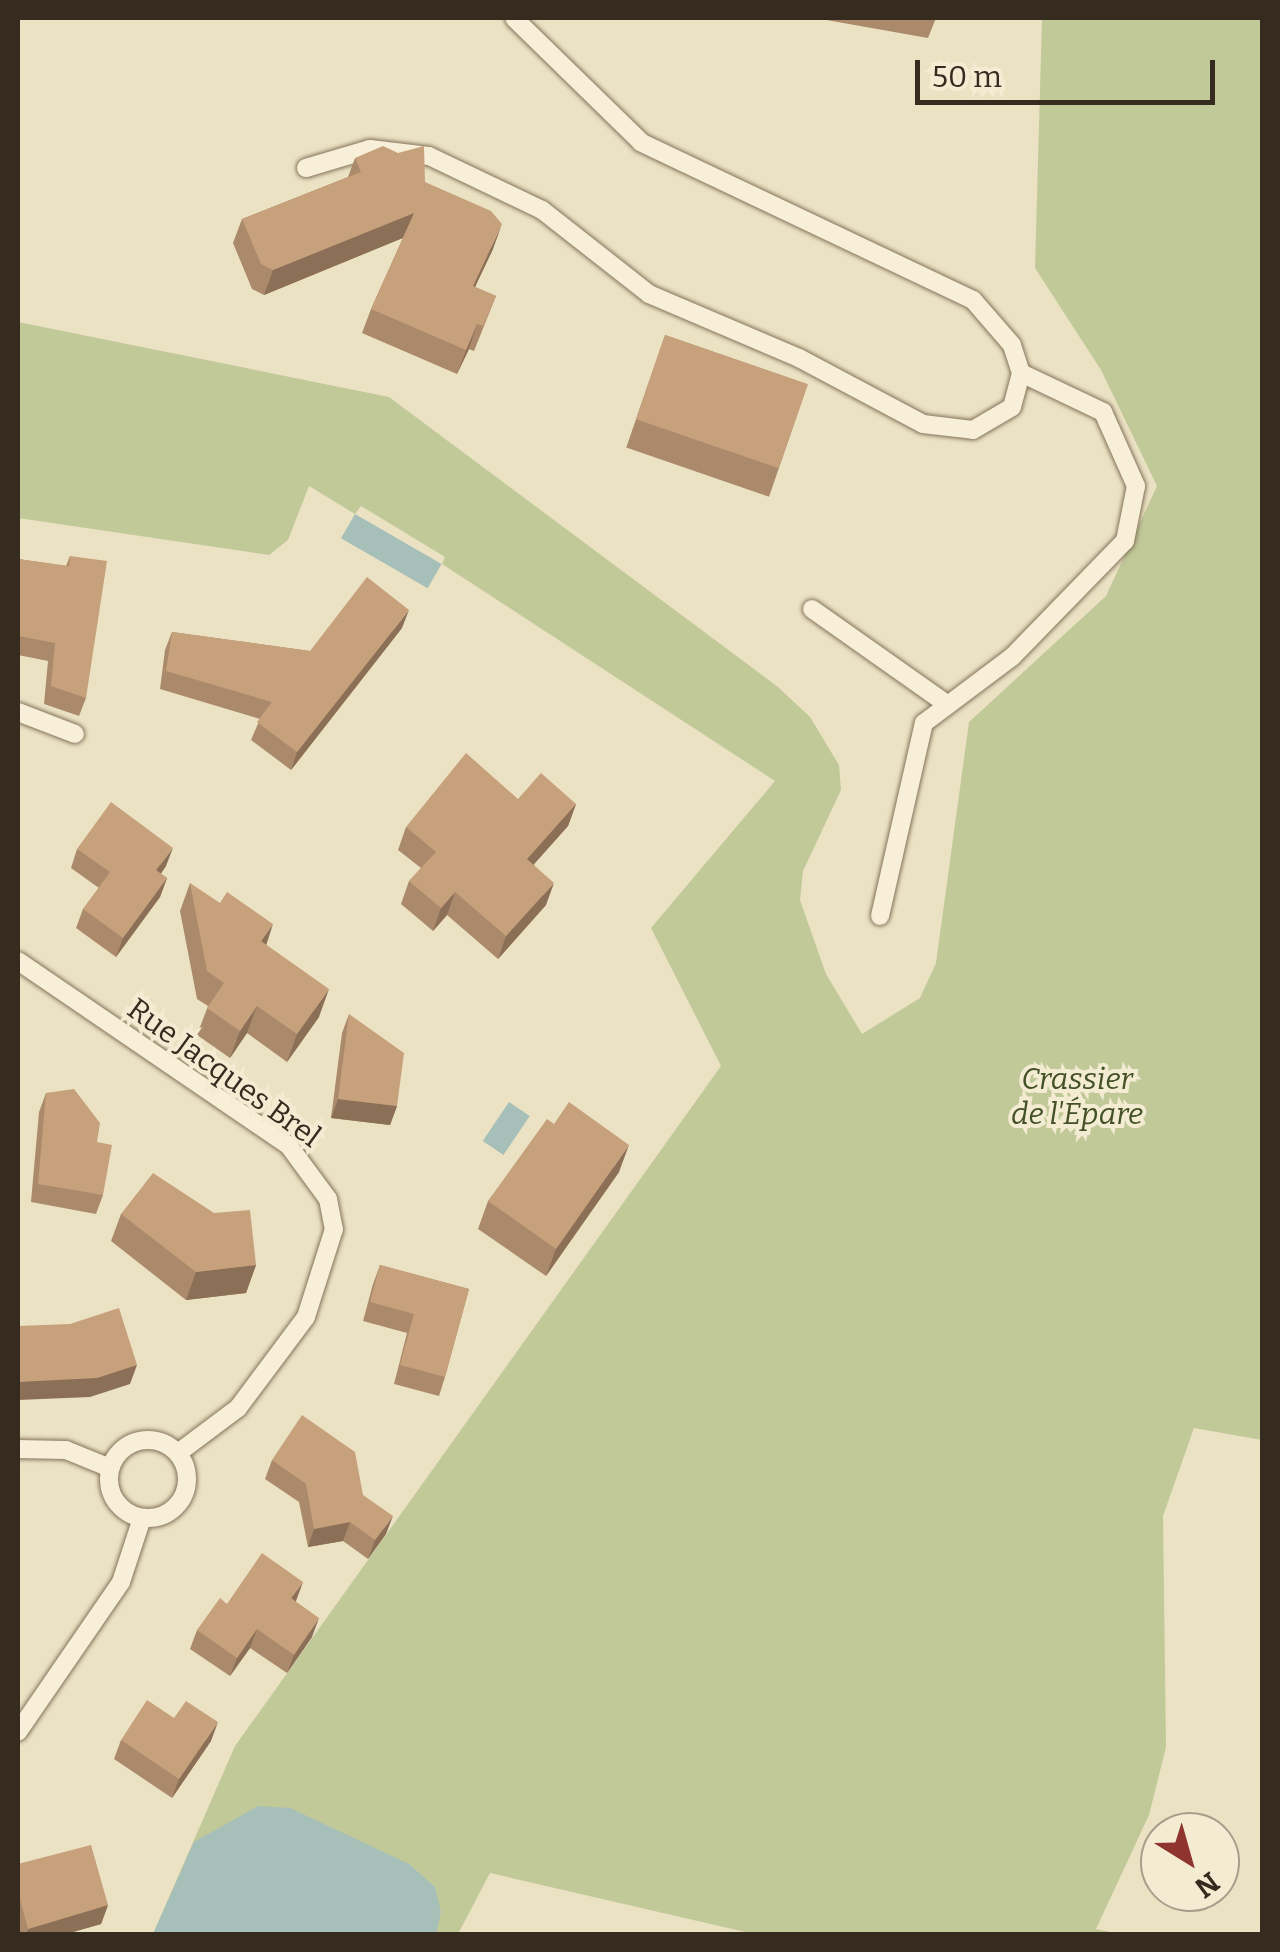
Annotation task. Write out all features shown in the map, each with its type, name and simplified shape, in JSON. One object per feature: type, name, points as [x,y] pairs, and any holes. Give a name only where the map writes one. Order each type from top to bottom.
[{"type":"lane","points":[[306,168],[370,149],[429,156],[542,210],[649,294],[799,358],[923,424],[951,431],[995,422],[1012,407],[1021,373],[998,322],[973,300],[640,142],[514,18]]},
{"type":"lane","points":[[880,916],[924,723],[1012,656],[1125,540],[1136,486],[1104,412],[1021,373]]},
{"type":"lane","points":[[812,610],[948,705]]},
{"type":"lane","points":[[18,712],[75,734]]},
{"type":"lane","name":"Rue Jacques Brel","points":[[18,961],[289,1146],[328,1200],[334,1229],[306,1317],[238,1408],[178,1453]]},
{"type":"lane","points":[[158,1441],[178,1453],[186,1492],[169,1513],[142,1518],[114,1501],[110,1468],[134,1442],[158,1441]]},
{"type":"lane","points":[[18,1449],[66,1450],[110,1468]]},
{"type":"lane","points":[[18,1732],[121,1582],[142,1518]]},
{"type":"green space","name":"Crassier de l'Épare","points":[[1042,18],[1262,18],[1262,1440],[1194,1428],[1163,1516],[1166,1747],[1150,1812],[1140,1812],[1140,1834],[1096,1929],[1120,1934],[754,1934],[490,1873],[458,1934],[153,1934],[235,1746],[721,1066],[651,928],[775,781],[442,564],[445,557],[361,506],[355,514],[309,486],[288,540],[269,555],[18,518],[18,322],[389,397],[778,687],[810,717],[839,765],[841,790],[803,871],[800,900],[826,974],[862,1034],[920,998],[936,963],[969,722],[1106,596],[1157,486],[1101,370],[1035,268]]},
{"type":"water","points":[[355,514],[442,564],[428,588],[341,538]]},
{"type":"water","points":[[509,1102],[530,1116],[503,1155],[483,1141]]},
{"type":"water","points":[[258,1806],[290,1808],[409,1864],[435,1887],[441,1912],[436,1934],[153,1934],[194,1842]]},
{"type":"building","points":[[383,146],[398,153],[424,146],[425,182],[491,211],[502,224],[473,286],[496,296],[483,326],[477,324],[466,350],[371,309],[414,213],[273,270],[261,264],[242,219],[361,172],[355,158]]},
{"type":"building","points":[[665,335],[808,384],[779,468],[636,419]]},
{"type":"building","points":[[70,556],[107,561],[86,698],[51,686],[55,643],[18,636],[18,559],[69,566]]},
{"type":"building","points":[[367,577],[409,610],[297,752],[257,722],[272,702],[166,671],[172,632],[310,651]]},
{"type":"building","points":[[466,753],[518,799],[541,773],[576,804],[527,859],[554,883],[506,936],[455,892],[441,908],[409,881],[436,852],[406,827]]},
{"type":"building","points":[[111,802],[173,848],[156,870],[167,878],[123,938],[83,909],[110,872],[77,849]]},
{"type":"building","points":[[190,883],[220,903],[227,892],[273,924],[261,941],[329,989],[297,1034],[257,1006],[240,1031],[207,1008],[224,983],[207,971]]},
{"type":"building","points":[[349,1014],[404,1053],[397,1106],[338,1099]]},
{"type":"building","points":[[74,1089],[100,1123],[97,1142],[112,1145],[103,1195],[38,1184],[46,1093]]},
{"type":"building","points":[[569,1102],[629,1145],[556,1249],[488,1201],[547,1119],[554,1124]]},
{"type":"building","points":[[153,1173],[214,1213],[250,1210],[256,1265],[196,1272],[121,1214]]},
{"type":"building","points":[[380,1265],[469,1289],[445,1377],[400,1365],[414,1314],[370,1302]]},
{"type":"building","points":[[119,1308],[137,1365],[97,1378],[18,1382],[18,1326],[70,1324]]},
{"type":"building","points":[[302,1415],[355,1452],[363,1495],[393,1516],[375,1540],[350,1522],[314,1529],[306,1484],[272,1460]]},
{"type":"building","points":[[262,1553],[303,1582],[291,1598],[319,1618],[294,1655],[257,1629],[237,1658],[197,1630],[220,1598],[227,1604]]},
{"type":"building","points":[[147,1700],[174,1718],[186,1701],[218,1722],[179,1779],[121,1740]]},
{"type":"building","points":[[91,1845],[108,1905],[28,1929],[18,1892],[18,1864]]}]
